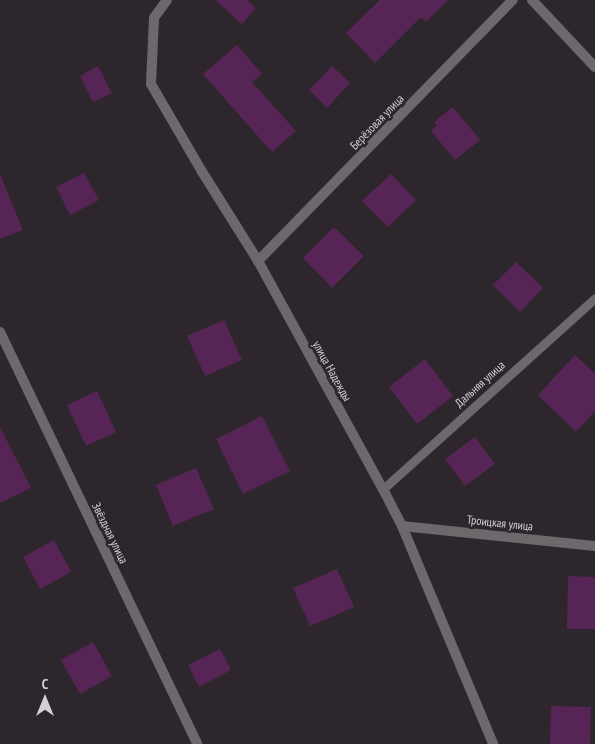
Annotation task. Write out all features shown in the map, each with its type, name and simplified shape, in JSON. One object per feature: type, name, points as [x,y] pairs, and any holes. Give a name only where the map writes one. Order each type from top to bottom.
[{"type":"street","name":"улица Надежды","points":[[167,0],[154,18],[151,84],[201,170],[258,261],[402,526],[493,744]]},
{"type":"street","name":"Берёзовая улица","points":[[258,261],[513,0]]},
{"type":"street","points":[[532,0],[595,67]]},
{"type":"street","name":"Звёздная улица","points":[[0,332],[197,744]]},
{"type":"street","name":"Троицкая улица","points":[[402,526],[595,546]]},
{"type":"lane","name":"Дальняя улица","points":[[382,488],[595,298]]},
{"type":"building","points":[[215,0],[247,0],[256,8],[242,24]]},
{"type":"building","points":[[380,0],[448,0],[426,22],[421,17],[375,63],[346,33]]},
{"type":"building","points":[[237,45],[262,74],[252,82],[296,131],[272,152],[203,74]]},
{"type":"building","points":[[98,66],[112,93],[93,102],[80,76]]},
{"type":"building","points":[[332,66],[350,83],[327,108],[309,90]]},
{"type":"building","points":[[453,107],[480,140],[455,160],[431,131],[437,125],[434,122]]},
{"type":"building","points":[[84,173],[99,200],[70,215],[56,187]]},
{"type":"building","points":[[0,174],[23,230],[0,239]]},
{"type":"building","points":[[391,174],[416,200],[388,227],[362,201]]},
{"type":"building","points":[[334,227],[364,256],[332,288],[303,258]]},
{"type":"building","points":[[516,262],[543,288],[520,312],[493,285]]},
{"type":"building","points":[[224,320],[242,360],[205,376],[187,336]]},
{"type":"building","points":[[575,355],[595,374],[595,411],[576,432],[538,395]]},
{"type":"building","points":[[425,359],[453,396],[417,424],[389,387]]},
{"type":"building","points":[[97,391],[116,432],[86,446],[67,405]]},
{"type":"building","points":[[262,416],[290,471],[243,494],[216,439]]},
{"type":"building","points":[[0,427],[31,488],[0,503]]},
{"type":"building","points":[[475,437],[495,464],[465,486],[445,459]]},
{"type":"building","points":[[196,468],[214,509],[173,526],[156,485]]},
{"type":"building","points":[[54,540],[71,572],[40,589],[23,557]]},
{"type":"building","points":[[337,569],[354,607],[310,626],[293,588]]},
{"type":"building","points":[[568,576],[595,577],[595,629],[567,629]]},
{"type":"building","points":[[93,642],[112,676],[80,694],[61,660]]},
{"type":"building","points":[[220,649],[231,670],[199,687],[188,665]]},
{"type":"building","points":[[551,706],[591,707],[590,744],[550,744]]}]
